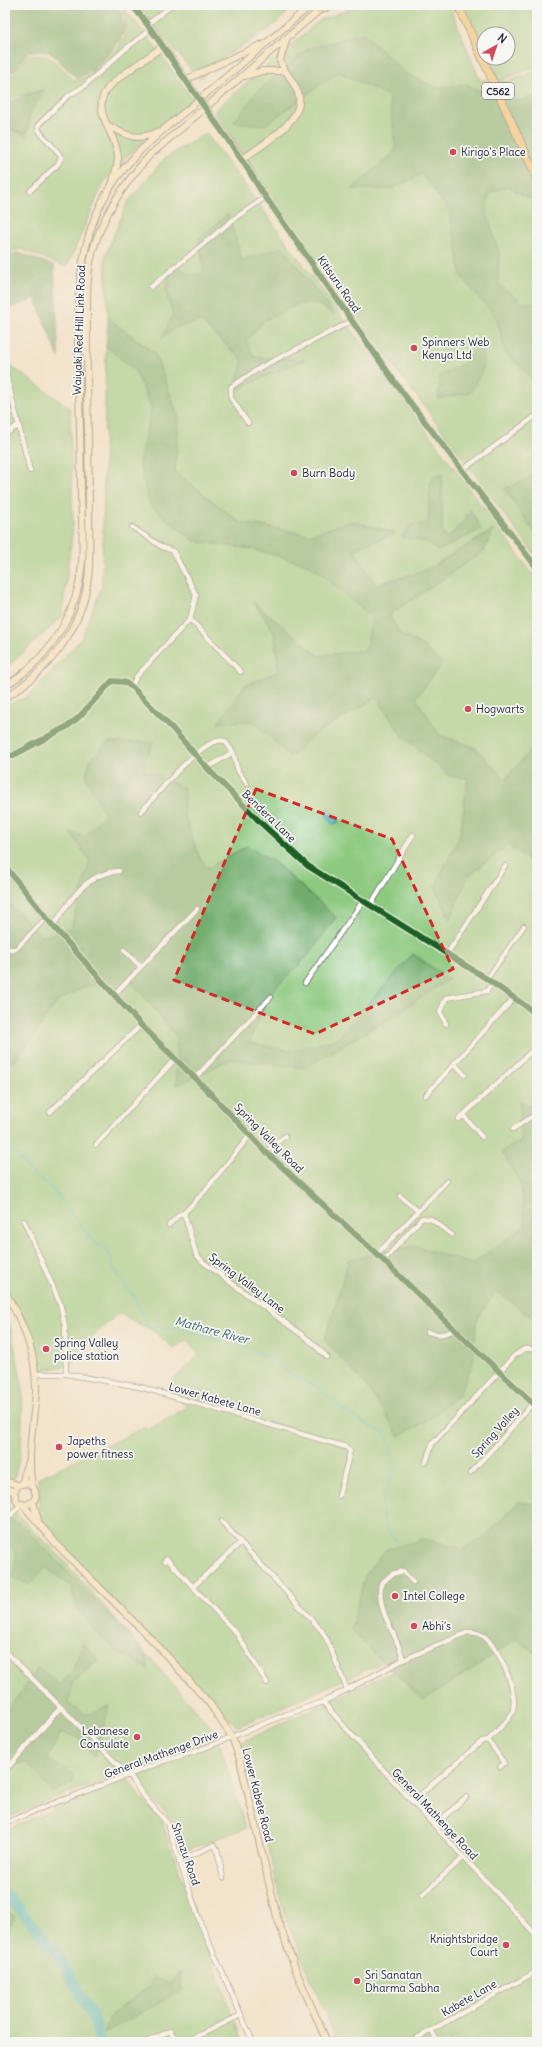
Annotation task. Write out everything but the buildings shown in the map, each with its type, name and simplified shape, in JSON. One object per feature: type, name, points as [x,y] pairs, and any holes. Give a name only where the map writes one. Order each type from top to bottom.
[{"type":"main road","name":"Waiyaki Red Hill Link Road","points":[[5,686],[16,680],[49,647],[70,612],[78,585],[83,542],[78,368],[80,291],[82,266],[91,228],[101,204],[113,182],[160,130],[311,5]]},
{"type":"main road","points":[[322,7],[333,5]]},
{"type":"main road","name":"C562","points":[[458,5],[537,178]]},
{"type":"main road","name":"Waiyaki Red Hill Link Road","points":[[5,698],[35,675],[59,648],[78,616],[84,598],[90,551],[86,392],[88,286],[91,259],[100,230],[118,195],[150,155],[322,7]]},
{"type":"main road","points":[[243,159],[283,129],[292,120],[296,112],[299,97],[296,88],[285,71],[280,57],[286,39]]},
{"type":"main road","points":[[185,80],[269,41]]},
{"type":"main road","points":[[113,182],[118,157],[113,137],[101,108],[103,98],[108,88],[162,47]]},
{"type":"main road","points":[[240,78],[262,71],[285,71]]},
{"type":"main road","points":[[107,125],[124,135],[136,137],[144,137],[160,130]]},
{"type":"main road","points":[[5,1292],[25,1330],[32,1351],[36,1393],[31,1430],[30,1459],[32,1486],[36,1496],[33,1502],[38,1520]]},
{"type":"main road","points":[[30,1459],[20,1484],[14,1492],[15,1500],[38,1520]]},
{"type":"main road","points":[[5,1481],[32,1486]]},
{"type":"main road","points":[[5,1487],[14,1492]]},
{"type":"main road","points":[[22,1505],[33,1502]]},
{"type":"main road","name":"Lower Kabete Road","points":[[38,1520],[59,1547],[159,1647],[210,1704],[232,1737],[240,1760],[277,1917],[296,1971],[327,2042]]},
{"type":"street","name":"Kitisuru Road","points":[[132,5],[148,24],[185,80],[243,159],[266,197],[396,384],[461,471],[537,568]]},
{"type":"street","points":[[148,24],[172,5]]},
{"type":"street","points":[[30,191],[58,164],[61,158],[58,151],[38,130],[37,127],[40,122],[68,96],[83,87],[123,51],[151,29]]},
{"type":"street","points":[[151,287],[235,218],[266,197]]},
{"type":"street","points":[[248,423],[231,398],[231,387],[261,367],[352,321]]},
{"type":"street","points":[[5,370],[30,471]]},
{"type":"street","points":[[461,471],[537,415]]},
{"type":"street","points":[[5,434],[19,424]]},
{"type":"street","points":[[132,527],[162,547],[173,551],[196,595],[190,619],[136,676],[132,687]]},
{"type":"street","points":[[190,619],[241,672]]},
{"type":"street","name":"Bendera Lane","points":[[12,756],[68,726],[79,717],[112,681],[118,680],[132,687],[195,753],[207,768],[260,822],[308,866],[487,979],[514,998],[537,1017]]},
{"type":"street","points":[[141,812],[195,753],[212,741],[220,739],[230,745],[238,770],[247,784]]},
{"type":"street","points":[[207,768],[233,752]]},
{"type":"street","points":[[370,906],[413,835]]},
{"type":"street","name":"Spring Valley Road","points":[[5,866],[46,918],[141,1025],[251,1134],[266,1152],[384,1260],[455,1330],[535,1405]]},
{"type":"street","points":[[447,954],[505,866]]},
{"type":"street","points":[[53,926],[77,892],[87,882],[102,875],[119,871]]},
{"type":"street","points":[[305,983],[363,901]]},
{"type":"street","points":[[114,995],[196,908]]},
{"type":"street","points":[[5,949],[16,949],[46,918]]},
{"type":"street","points":[[487,979],[524,926]]},
{"type":"street","points":[[124,950],[140,967]]},
{"type":"street","points":[[446,1024],[440,1012],[446,998],[487,991],[492,983]]},
{"type":"street","points":[[195,1078],[270,997]]},
{"type":"street","points":[[424,1096],[514,998]]},
{"type":"street","points":[[50,1112],[141,1025]]},
{"type":"street","points":[[482,1137],[461,1117],[537,1046]]},
{"type":"street","points":[[96,1145],[175,1059]]},
{"type":"street","points":[[454,1063],[465,1075]]},
{"type":"street","points":[[513,1129],[537,1113]]},
{"type":"street","points":[[170,1225],[204,1192],[251,1134]]},
{"type":"street","points":[[266,1152],[285,1136]]},
{"type":"street","points":[[377,1254],[447,1180]]},
{"type":"street","points":[[400,1196],[418,1211]]},
{"type":"street","name":"Spring Valley Lane","points":[[184,1213],[196,1254],[203,1262],[309,1340],[327,1356]]},
{"type":"street","points":[[384,1260],[422,1218],[431,1219],[452,1235]]},
{"type":"street","points":[[24,1221],[60,1302],[65,1322],[67,1345],[66,1374]]},
{"type":"street","points":[[428,1332],[435,1335],[443,1335],[455,1330]]},
{"type":"street","points":[[426,1462],[432,1444],[515,1355],[524,1349],[537,1349]]},
{"type":"street","name":"Lower Kabete Lane","points":[[35,1374],[66,1374],[140,1387],[346,1447],[350,1451],[340,1486],[339,1496]]},
{"type":"street","name":"Spring Valley","points":[[470,1473],[535,1405]]},
{"type":"street","points":[[5,1522],[22,1505]]},
{"type":"street","points":[[222,1522],[322,1631],[347,1689]]},
{"type":"street","points":[[194,1586],[241,1542]]},
{"type":"street","points":[[165,1561],[167,1559],[194,1586],[237,1634],[267,1683]]},
{"type":"street","points":[[403,1660],[380,1604],[381,1584],[392,1574],[403,1572],[413,1582]]},
{"type":"street","name":"General Mathenge Drive","points":[[5,1823],[322,1702],[403,1660],[468,1632],[479,1633],[488,1639],[504,1664],[513,1703],[511,1714],[488,1740]]},
{"type":"street","name":"Shanzu Road","points":[[5,1651],[125,1772],[130,1775],[141,1793],[167,1823],[200,1922],[253,2042]]},
{"type":"street","name":"General Mathenge Road","points":[[322,1702],[412,1802],[537,1936]]},
{"type":"street","points":[[5,1771],[61,1707]]},
{"type":"street","points":[[412,1802],[482,1741],[488,1740],[504,1763],[500,1767]]},
{"type":"street","points":[[435,1825],[466,1797]]},
{"type":"street","points":[[179,1861],[214,1845],[223,1878]]},
{"type":"street","points":[[422,1896],[464,1857]]},
{"type":"street","name":"Kabete Lane","points":[[410,2042],[537,1971]]},
{"type":"street","points":[[185,2042],[241,2015]]},
{"type":"street","points":[[431,2030],[438,2042]]},
{"type":"street","points":[[146,2042],[170,2032],[177,2042]]},
{"type":"highlighted area","points":[[256,789],[392,839],[453,969],[315,1034],[174,980]]},
{"type":"green space","points":[[5,5],[119,5],[125,31],[116,46],[94,71],[76,78],[50,52],[28,51],[13,72],[5,70]]},
{"type":"green space","points":[[137,5],[295,5],[271,28],[223,58],[199,79]]},
{"type":"green space","points":[[362,5],[449,5],[480,80],[498,81],[491,66],[516,66],[516,26],[476,26],[476,31],[464,5],[537,5],[537,66],[499,81],[510,81],[537,71],[537,558],[316,261],[214,111],[320,20]]},
{"type":"green space","points":[[123,7],[148,37],[193,99],[130,153],[104,182],[67,267],[21,249],[5,253],[5,128],[27,136],[31,113],[45,89],[5,100],[5,73],[13,75],[28,54],[50,57],[75,81],[95,73],[118,48],[127,33]]},
{"type":"green space","points":[[363,33],[405,73],[437,88],[467,84],[482,92],[519,101],[537,96],[537,204],[508,186],[489,193],[486,212],[499,252],[498,284],[523,303],[537,303],[537,383],[506,353],[497,319],[461,276],[456,242],[448,208],[422,174],[391,189],[352,189],[396,151],[389,96],[338,72],[265,125],[234,122],[259,90],[308,49]]},
{"type":"green space","points":[[43,90],[30,112],[26,134],[5,127],[5,103]]},
{"type":"green space","points":[[206,133],[537,580],[537,742],[505,780],[476,748],[439,735],[416,698],[425,647],[400,634],[389,615],[484,551],[493,530],[426,570],[376,585],[353,549],[395,534],[351,521],[310,535],[239,522],[175,472],[179,419],[155,354],[108,318],[105,256],[128,202],[164,159]]},
{"type":"green space","points":[[228,214],[242,260],[283,247],[335,315],[315,303],[298,304],[265,320],[246,341],[254,357],[304,360],[250,383],[234,392],[243,360],[200,321],[175,328],[161,339],[173,314],[166,293],[171,263],[192,275],[204,273],[199,238]]},
{"type":"green space","points":[[18,253],[54,265],[59,358],[35,298],[9,309],[5,307],[5,256]]},
{"type":"green space","points":[[108,318],[155,354],[179,419],[175,472],[239,522],[310,535],[351,521],[396,533],[353,549],[376,585],[426,570],[494,530],[484,551],[389,615],[400,634],[425,647],[442,664],[416,698],[439,735],[476,748],[505,780],[537,742],[537,866],[508,845],[468,876],[450,919],[435,886],[460,836],[468,778],[449,776],[400,733],[377,697],[312,736],[291,757],[253,721],[218,723],[244,686],[279,671],[274,631],[253,602],[319,656],[366,650],[372,617],[311,565],[252,549],[194,541],[150,505],[139,464],[152,408],[135,370],[106,346]]},
{"type":"green space","points":[[482,340],[484,366],[471,392],[438,399],[440,376],[466,362]]},
{"type":"green space","points":[[106,346],[135,370],[152,409],[139,464],[194,541],[252,549],[311,565],[372,617],[366,650],[319,656],[254,603],[274,631],[279,671],[244,686],[253,721],[291,757],[312,736],[377,697],[400,733],[468,778],[460,836],[435,886],[450,919],[468,876],[508,844],[537,866],[537,1504],[518,1502],[487,1535],[463,1549],[424,1539],[351,1630],[384,1662],[237,1727],[40,1526],[38,1478],[145,1427],[148,1430],[187,1407],[168,1385],[199,1355],[188,1340],[173,1348],[153,1331],[118,1313],[75,1354],[72,1365],[38,1371],[34,1342],[5,1287],[5,706],[29,696],[81,639],[102,586]]},
{"type":"green space","points":[[5,362],[70,408],[73,526],[62,617],[5,669]]},
{"type":"green space","points":[[442,474],[442,531],[446,539],[461,525],[471,510],[481,529],[438,551],[427,542],[401,537],[411,525],[428,523],[431,479]]},
{"type":"green space","points":[[537,474],[537,533],[530,527],[505,489]]},
{"type":"green space","points":[[108,742],[153,742],[143,769],[184,788],[184,814],[200,859],[208,868],[247,846],[274,862],[336,917],[307,957],[270,993],[249,1043],[292,1051],[337,1039],[413,954],[449,979],[392,1017],[304,1068],[231,1059],[176,1086],[177,1037],[132,982],[85,986],[57,1002],[14,1063],[5,1057],[5,899],[42,937],[71,928],[90,861],[70,832],[85,837],[105,814],[86,778],[90,760]]},
{"type":"green space","points":[[520,1101],[537,1110],[537,1181],[534,1184],[537,1192],[537,1321],[496,1291],[477,1319],[472,1366],[459,1394],[427,1421],[399,1436],[369,1389],[325,1340],[349,1259],[415,1246],[472,1264],[525,1226],[521,1185],[502,1151],[521,1141]]},
{"type":"green space","points":[[5,1318],[10,1325],[23,1389],[21,1450],[8,1506],[58,1554],[216,1733],[246,1828],[184,1851],[173,1821],[145,1792],[132,1771],[52,1799],[5,1819]]},
{"type":"green space","points":[[518,1502],[537,1504],[537,1653],[515,1639],[489,1658],[423,1700],[351,1630],[365,1576],[385,1550],[424,1539],[463,1549],[487,1535]]},
{"type":"green space","points":[[5,1516],[24,1527],[145,1652],[149,1669],[119,1653],[97,1633],[77,1609],[71,1586],[45,1567],[29,1585],[13,1577],[16,1555],[8,1540],[5,1542]]},
{"type":"green space","points":[[515,1639],[537,1653],[537,2042],[337,2042],[284,1914],[242,1742],[393,1671],[423,1700],[489,1658]]},
{"type":"green space","points":[[83,1643],[99,1660],[73,1681],[68,1704],[87,1715],[109,1706],[95,1756],[76,1737],[61,1732],[47,1760],[73,1774],[73,1782],[53,1793],[28,1763],[5,1765],[5,1714],[38,1668],[60,1684],[73,1670]]},
{"type":"green space","points":[[128,1779],[141,1798],[161,1820],[242,2042],[5,2042],[5,1830]]},
{"type":"green space","points":[[5,1910],[15,1916],[5,1934]]},
{"type":"green space","points":[[180,1971],[182,1990],[104,2033],[111,2015],[150,1986],[153,1977],[170,1984]]},
{"type":"water","points":[[326,808],[329,808],[332,813],[338,816],[338,823],[333,824],[329,821],[325,811]]},
{"type":"waterway","name":"Mathare River","points":[[5,1148],[15,1154],[29,1170],[53,1189],[93,1241],[106,1249],[111,1256],[112,1265],[129,1292],[134,1295],[146,1324],[151,1328],[177,1327],[231,1345],[248,1347],[273,1361],[294,1377],[317,1386],[341,1408],[374,1429],[384,1432],[391,1450],[393,1472],[385,1492],[382,1514],[383,1520],[389,1532],[398,1543]]},
{"type":"waterway","points":[[5,1892],[58,1955],[93,2018],[100,2042]]},
{"type":"cycle path","points":[[132,5],[229,141],[260,189],[396,384],[537,568]]},
{"type":"cycle path","points":[[12,756],[68,726],[79,717],[112,681],[124,682],[132,687],[171,727],[207,768],[260,822],[308,866],[487,979],[530,1009],[537,1017]]},
{"type":"cycle path","points":[[5,866],[53,926],[141,1025],[212,1095],[266,1152],[380,1257],[537,1407]]},
{"type":"place","name":"Kirigo's Place","points":[[453,152]]},
{"type":"place","name":"Spinners Web Kenya Ltd","points":[[414,348]]},
{"type":"place","name":"Burn Body","points":[[294,473]]},
{"type":"place","name":"Hogwarts","points":[[468,709]]},
{"type":"place","name":"Spring Valley police station","points":[[46,1349]]},
{"type":"place","name":"Japeths power fitness","points":[[59,1447]]},
{"type":"place","name":"Intel College","points":[[395,1596]]},
{"type":"place","name":"Abhi's","points":[[414,1626]]},
{"type":"place","name":"Lebanese Consulate","points":[[137,1737]]},
{"type":"place","name":"Knightsbridge Court","points":[[506,1945]]},
{"type":"place","name":"Sri Sanatan Dharma Sabha","points":[[357,1981]]}]
